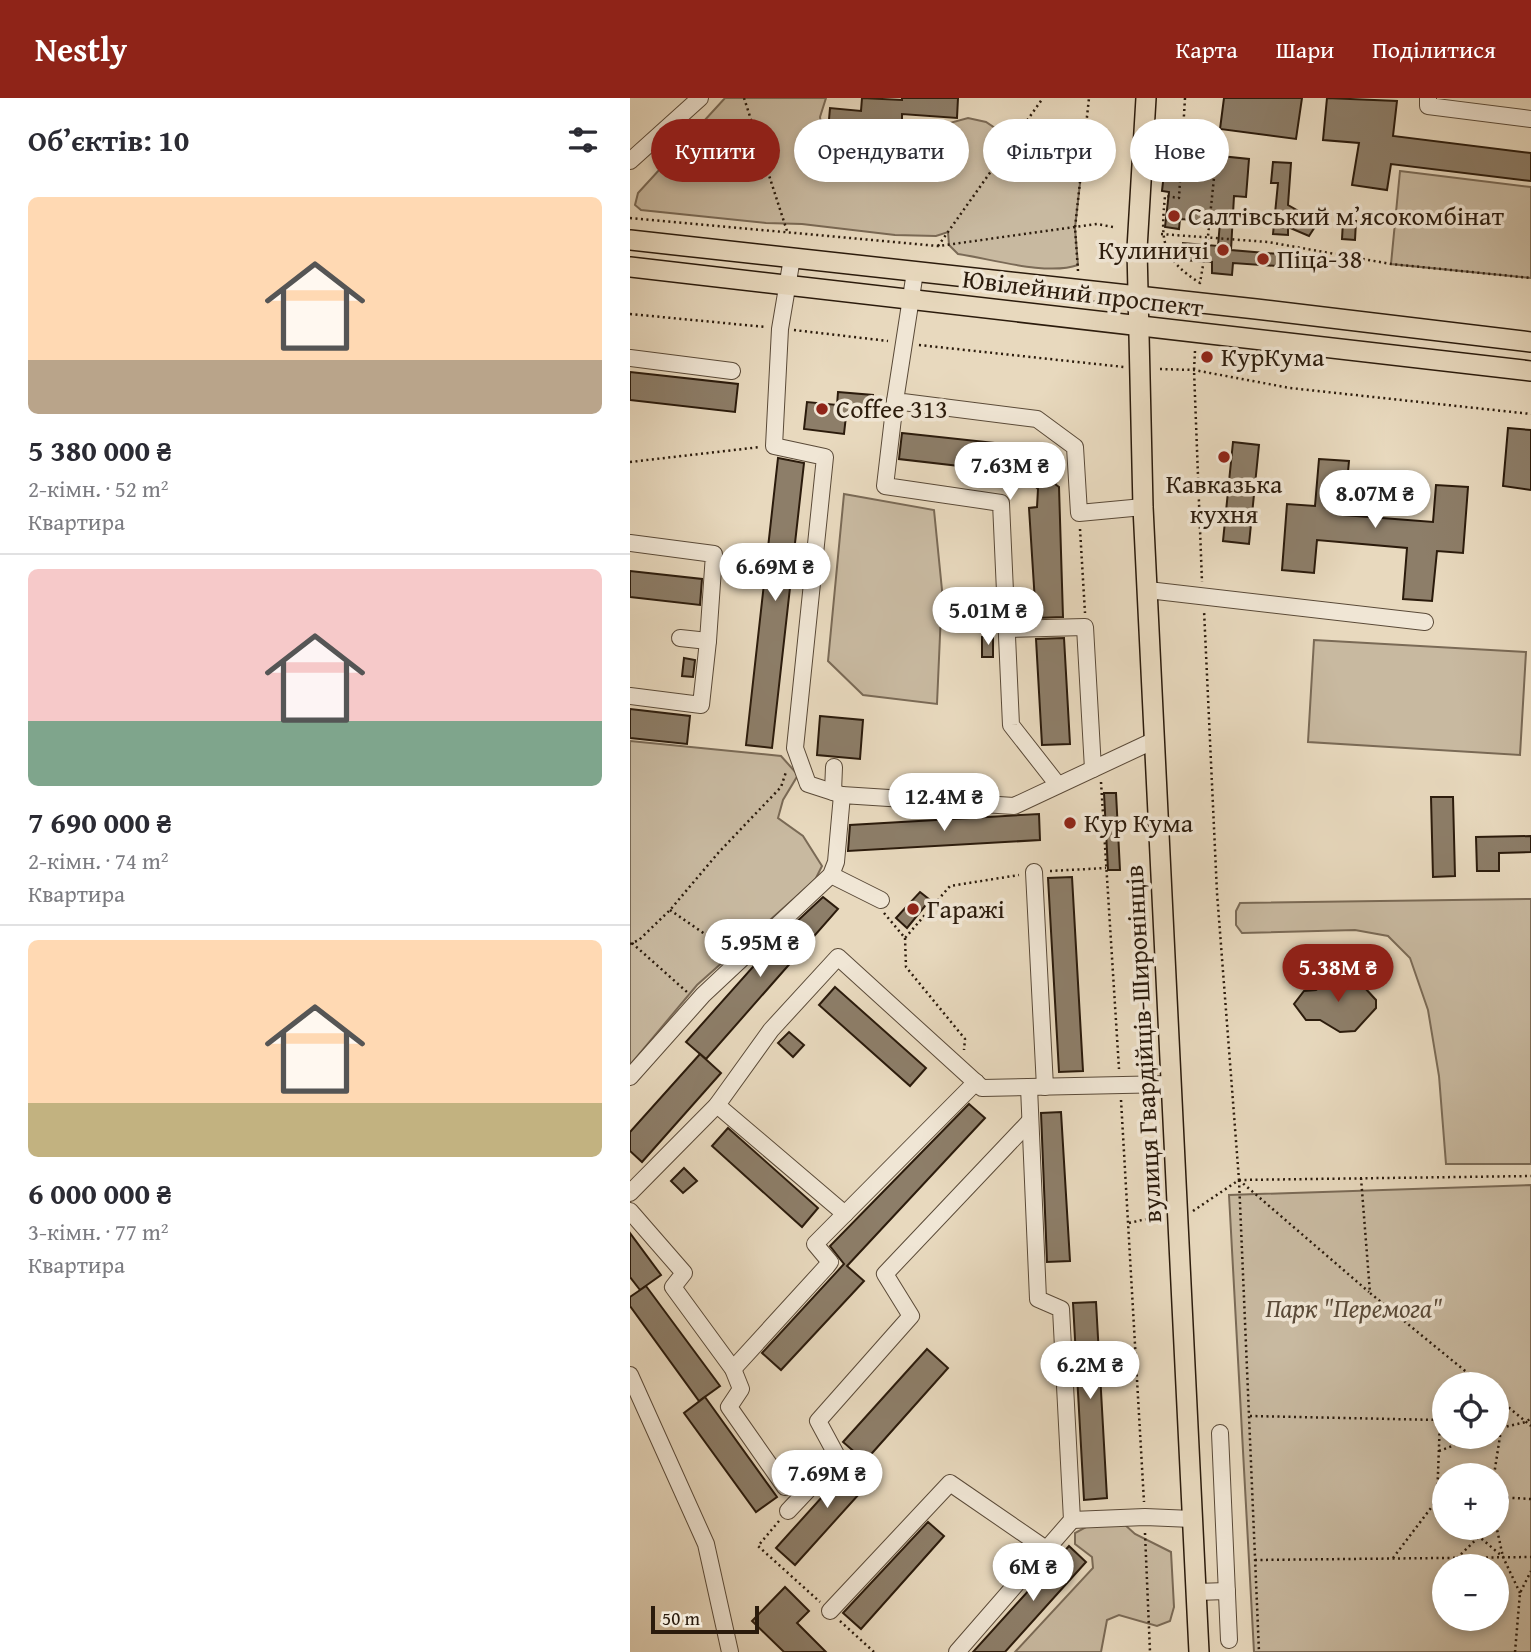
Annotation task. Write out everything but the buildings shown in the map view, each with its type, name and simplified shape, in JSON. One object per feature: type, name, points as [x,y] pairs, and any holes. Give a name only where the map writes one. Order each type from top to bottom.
[{"type":"main road","name":"вулиця Гвардійців-Широнінців","points":[[1150,102],[1138,239],[1143,508],[1199,1652]]},
{"type":"main road","name":"Ювілейний проспект","points":[[630,240],[1531,342]]},
{"type":"main road","name":"Ювілейний проспект","points":[[630,267],[1531,371]]},
{"type":"street","points":[[630,162],[700,98]]},
{"type":"street","points":[[1428,98],[1428,106],[1531,119]]},
{"type":"street","points":[[792,258],[780,329],[774,446],[825,457],[795,748],[808,784],[838,794],[1014,806],[1155,740]]},
{"type":"street","points":[[915,272],[885,486],[1001,503],[1011,725],[1058,785]]},
{"type":"street","points":[[630,358],[732,371]]},
{"type":"street","points":[[895,401],[1037,419],[1076,447],[1079,513],[1143,508]]},
{"type":"street","points":[[630,543],[714,554],[701,705],[630,696]]},
{"type":"street","points":[[1148,590],[1425,622]]},
{"type":"street","points":[[1007,629],[1086,627],[1097,767]]},
{"type":"street","points":[[680,638],[708,641]]},
{"type":"street","points":[[630,1077],[697,1002],[831,874],[836,862],[838,794],[834,767]]},
{"type":"street","points":[[957,1652],[1072,1520],[1061,1309],[1038,1298],[1030,1121],[1037,1087],[1034,872]]},
{"type":"street","points":[[831,874],[875,897]]},
{"type":"street","points":[[630,1193],[718,1105],[771,1030],[838,957],[982,1088],[1170,1084]]},
{"type":"street","points":[[733,1368],[830,1262],[815,1244],[970,1077]]},
{"type":"street","points":[[718,1105],[845,1214]]},
{"type":"street","points":[[788,1511],[838,1458],[818,1421],[911,1316],[885,1274],[1030,1121]]},
{"type":"street","points":[[630,1211],[684,1273],[673,1287],[733,1368],[741,1389],[729,1407],[785,1487]]},
{"type":"street","points":[[630,1375],[706,1544],[730,1652]]},
{"type":"street","points":[[1220,1433],[1228,1640]]},
{"type":"street","points":[[830,1611],[950,1483],[1046,1549]]},
{"type":"street","points":[[1072,1520],[1145,1517],[1192,1519]]},
{"type":"street","points":[[1196,1592],[1227,1591]]},
{"type":"path","points":[[744,98],[787,231]]},
{"type":"path","points":[[938,246],[1043,98]]},
{"type":"path","points":[[1078,271],[1075,228],[1089,98]]},
{"type":"path","points":[[1185,98],[1179,198],[1165,196],[1161,233],[1171,258],[1183,272],[1200,283],[1214,182]]},
{"type":"path","points":[[630,218],[938,246],[1097,224],[1113,227]]},
{"type":"path","points":[[1161,233],[1268,242],[1391,264],[1531,278]]},
{"type":"path","points":[[630,314],[1124,367]]},
{"type":"path","points":[[1195,351],[1217,893],[1239,1180],[1259,1652]]},
{"type":"path","points":[[1160,369],[1194,370],[1290,388],[1531,414]]},
{"type":"path","points":[[630,462],[774,446]]},
{"type":"path","points":[[1079,513],[1086,627]]},
{"type":"path","points":[[697,1002],[631,944],[639,940],[670,910],[719,852],[780,787],[795,748]]},
{"type":"path","points":[[1097,767],[1120,1085],[1145,1517],[1150,1652]]},
{"type":"path","points":[[905,938],[950,886]]},
{"type":"path","points":[[875,897],[905,938],[906,967],[965,1039],[970,1077]]},
{"type":"path","points":[[670,910],[741,959]]},
{"type":"path","points":[[1189,1214],[1239,1180],[1531,1176]]},
{"type":"path","points":[[1361,1178],[1370,1293]]},
{"type":"path","points":[[1239,1180],[1466,1372]]},
{"type":"path","points":[[1128,1223],[1166,1214]]},
{"type":"path","points":[[1509,1407],[1531,1426]]},
{"type":"path","points":[[1248,1416],[1440,1420],[1439,1463]]},
{"type":"path","points":[[1509,1425],[1526,1422],[1531,1418]]},
{"type":"path","points":[[1439,1451],[1444,1449]]},
{"type":"path","points":[[1509,1498],[1531,1499]]},
{"type":"path","points":[[1393,1558],[1432,1507]]},
{"type":"path","points":[[788,1511],[758,1546],[874,1652]]},
{"type":"path","points":[[1461,1554],[1476,1540]]},
{"type":"path","points":[[1483,1540],[1499,1554]]},
{"type":"path","points":[[1509,1557],[1531,1557]]},
{"type":"path","points":[[1255,1560],[1432,1558]]},
{"type":"path","points":[[1509,1570],[1520,1593]]},
{"type":"path","points":[[1515,1652],[1520,1593],[1531,1571]]},
{"type":"green space","points":[[725,98],[826,98],[820,119],[794,119],[794,182],[969,182],[969,119],[964,119],[968,118],[983,121],[983,182],[1080,182],[1075,228],[1078,265],[1051,269],[1035,268],[958,254],[949,245],[948,232],[936,236],[895,235],[641,210],[635,205],[638,193],[651,179],[651,182],[780,182],[780,119],[706,119]]},
{"type":"green space","points":[[1400,171],[1531,187],[1531,278],[1391,264]]},
{"type":"green space","points":[[844,494],[934,510],[942,590],[937,704],[863,695],[828,661]]},
{"type":"green space","points":[[1314,640],[1526,652],[1520,755],[1308,742]]},
{"type":"green space","points":[[630,741],[781,756],[798,775],[783,800],[778,818],[803,836],[822,866],[815,880],[697,985],[630,1065]]},
{"type":"green space","points":[[1531,899],[1531,1164],[1446,1164],[1439,1076],[1428,1010],[1410,958],[1388,936],[1355,930],[1242,933],[1236,925],[1236,911],[1240,903]]},
{"type":"green space","name":"Парк \"Перемога\"","points":[[1531,1185],[1531,1652],[1254,1652],[1229,1195]]},
{"type":"green space","points":[[1124,1524],[1135,1534],[1171,1552],[1174,1607],[1170,1621],[1157,1626],[1119,1615],[1107,1620],[1101,1652],[1015,1652],[1093,1568],[1092,1557],[1075,1544],[1075,1533],[1086,1527]]},
{"type":"place","name":"Салтівський мʼясокомбінат","points":[[1174,216]]},
{"type":"place","name":"Кулиничі","points":[[1223,250]]},
{"type":"place","name":"Піца-38","points":[[1263,259]]},
{"type":"place","name":"КурКума","points":[[1207,357]]},
{"type":"place","name":"Coffee 313","points":[[822,409]]},
{"type":"place","name":"Кавказька кухня","points":[[1224,457]]},
{"type":"place","name":"Кур Кума","points":[[1070,823]]},
{"type":"place","name":"Гаражі","points":[[913,909]]}]
